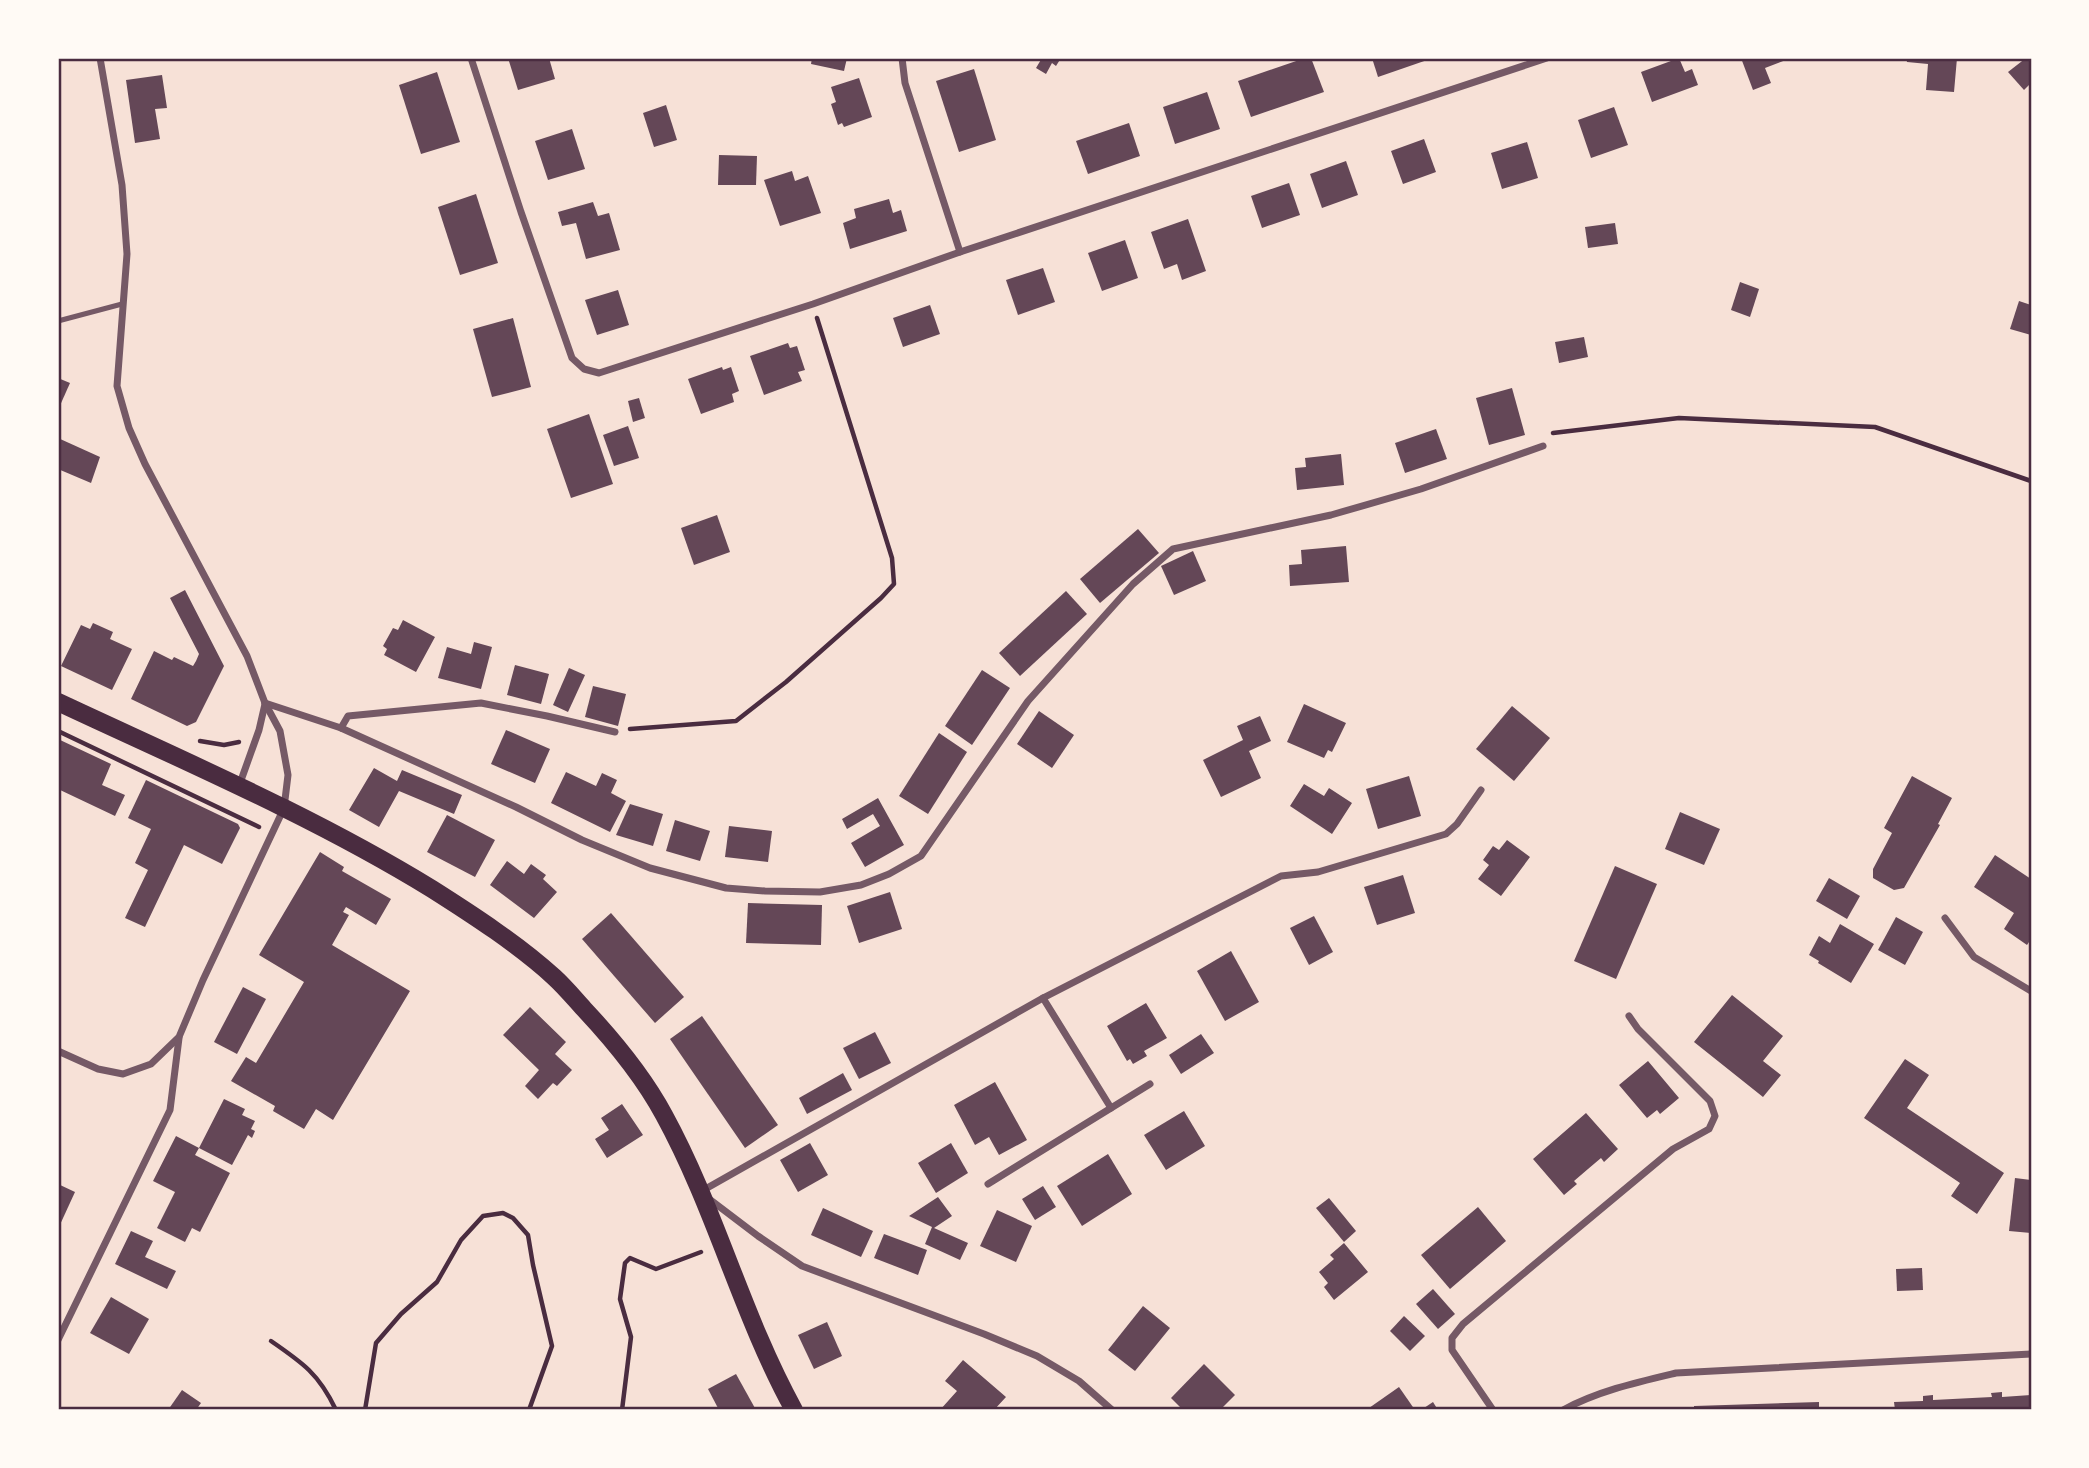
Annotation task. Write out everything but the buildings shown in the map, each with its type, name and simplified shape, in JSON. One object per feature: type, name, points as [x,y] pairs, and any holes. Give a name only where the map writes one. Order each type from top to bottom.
[{"type":"main road","points":[[58,702],[284,808],[355,845],[454,903],[554,977],[633,1066],[664,1115],[700,1192],[746,1308],[794,1410]]},
{"type":"street","points":[[58,1340],[170,1110],[179,1037],[284,808],[288,775],[280,731],[265,703],[247,656],[145,464],[129,428],[117,386],[127,254],[122,185],[100,58]]},
{"type":"street","points":[[471,58],[572,359],[584,369],[599,373],[1547,58]]},
{"type":"street","points":[[902,58],[905,82],[960,252]]},
{"type":"street","points":[[265,703],[341,728],[516,807],[582,841],[650,868],[726,888],[820,892],[861,885],[889,874],[921,856],[1028,701],[1133,584],[1174,549],[1331,515],[1421,489],[1543,446]]},
{"type":"street","points":[[239,787],[259,730],[265,703]]},
{"type":"street","points":[[341,728],[348,716],[481,703],[615,732]]},
{"type":"street","points":[[1112,1410],[1079,1381],[1037,1356],[802,1266],[700,1192],[1042,998],[1281,876],[1318,872],[1446,834],[1457,824],[1481,790]]},
{"type":"street","points":[[1945,918],[1973,957],[2031,991]]},
{"type":"street","points":[[1042,998],[1111,1108]]},
{"type":"street","points":[[1493,1410],[1452,1350],[1452,1338],[1463,1324],[1672,1149],[1709,1129],[1715,1116],[1710,1101],[1638,1029],[1629,1016]]},
{"type":"street","points":[[58,1051],[98,1069],[123,1074],[151,1064],[179,1037]]},
{"type":"street","points":[[988,1184],[1150,1084]]},
{"type":"street","points":[[1563,1410],[1637,1382],[1676,1373],[2031,1354]]},
{"type":"lane","points":[[58,321],[122,304]]},
{"type":"path","points":[[633,729],[736,721],[786,682],[894,584],[892,558],[813,304]]},
{"type":"path","points":[[1543,446],[1548,434],[1679,418],[1875,427],[2031,481]]},
{"type":"path","points":[[58,731],[273,833]]},
{"type":"path","points":[[365,1410],[376,1343],[401,1314],[437,1282],[461,1240],[483,1216],[503,1213],[513,1219],[528,1235],[552,1346],[528,1410]]},
{"type":"path","points":[[622,1410],[631,1337],[620,1299],[625,1263],[631,1258],[656,1269],[721,1244]]},
{"type":"path","points":[[271,1341],[305,1364],[327,1391],[336,1410]]}]
